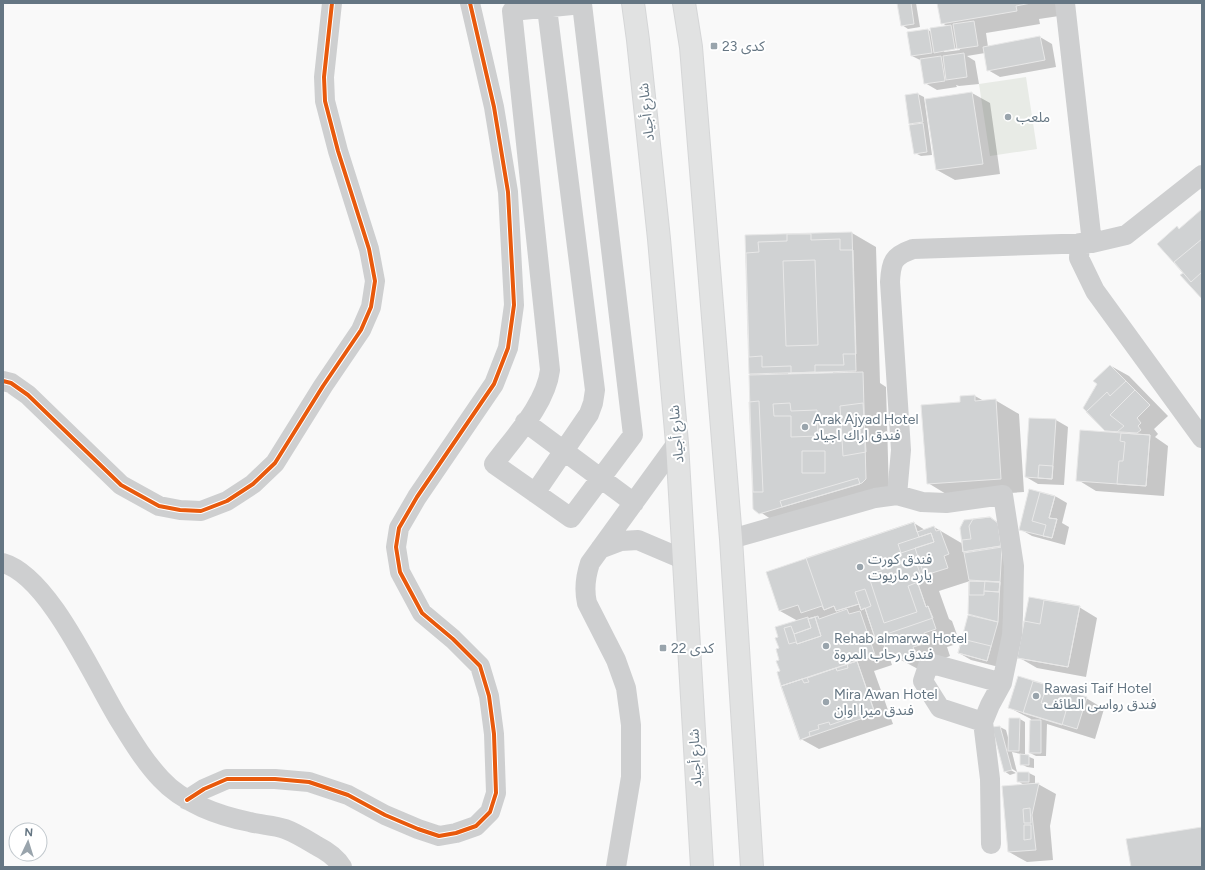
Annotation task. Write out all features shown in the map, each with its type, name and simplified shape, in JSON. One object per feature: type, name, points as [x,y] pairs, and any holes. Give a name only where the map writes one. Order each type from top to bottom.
[{"type":"main road","name":"شارع أجياد","points":[[633,3],[659,239],[677,443],[702,867]]},
{"type":"main road","points":[[684,3],[691,55],[731,539],[752,867]]},
{"type":"street","points":[[3,381],[11,383],[28,395],[121,485],[158,506],[180,510],[201,511],[221,504],[253,484],[275,463],[360,330],[371,307],[375,281],[369,249],[338,151],[325,101],[324,76],[332,3]]},
{"type":"street","points":[[187,800],[204,789],[227,779],[275,779],[309,782],[348,795],[385,815],[439,836],[456,833],[476,826],[490,812],[496,793],[494,734],[489,696],[480,666],[454,639],[422,613],[400,572],[396,547],[399,528],[417,497],[494,384],[508,348],[514,305],[508,192],[494,107],[470,3]]},
{"type":"street","points":[[1065,3],[1086,243],[1080,258],[1095,291],[1202,438]]},
{"type":"street","points":[[582,4],[633,435],[571,518],[494,464],[540,401],[549,382],[550,370],[512,11],[547,8],[582,4]]},
{"type":"street","points":[[535,493],[588,414],[593,403],[595,390],[547,8]]},
{"type":"street","points":[[897,495],[901,450],[890,282],[891,265],[900,254],[913,249],[1086,243],[1126,235],[1202,175]]},
{"type":"street","points":[[525,422],[634,503]]},
{"type":"street","points":[[616,867],[631,777],[631,725],[626,688],[616,660],[587,603],[585,595],[587,572],[590,563],[600,548],[677,443]]},
{"type":"street","points":[[731,539],[875,498],[897,495],[922,502],[946,504],[1003,495],[1014,566],[1012,635],[1002,683],[982,722],[990,779],[991,844]]},
{"type":"street","points":[[600,548],[621,541],[638,540],[685,560]]},
{"type":"street","points":[[3,563],[10,565],[30,580],[56,611],[137,748],[162,780],[187,800],[247,822],[284,828],[321,848],[338,860],[342,867]]},
{"type":"street","points":[[982,722],[940,708],[922,681],[929,663],[1002,683]]},
{"type":"shaded area","name":"ملعب","points":[[1026,77],[1037,149],[990,156],[979,84]]},
{"type":"building","points":[[897,3],[911,3],[914,24],[901,26]]},
{"type":"building","points":[[937,3],[1031,3],[1016,6],[1017,11],[941,24]]},
{"type":"building","points":[[974,21],[978,46],[957,49],[953,24]]},
{"type":"building","points":[[951,25],[955,49],[934,53],[930,28]]},
{"type":"building","points":[[928,29],[932,53],[911,56],[907,32]]},
{"type":"building","points":[[1040,36],[1045,60],[987,71],[983,47]]},
{"type":"building","points":[[964,53],[967,77],[946,80],[943,56]]},
{"type":"building","points":[[941,56],[945,81],[924,84],[920,59]]},
{"type":"building","points":[[972,92],[983,164],[936,170],[925,99]]},
{"type":"building","points":[[918,93],[923,122],[909,124],[905,95]]},
{"type":"building","points":[[923,123],[927,152],[914,154],[909,125]]},
{"type":"building","points":[[1202,209],[1202,299],[1180,275],[1183,273],[1157,244],[1177,226],[1179,229]]},
{"type":"building","points":[[852,232],[856,371],[749,374],[745,235]]},
{"type":"building","points":[[787,234],[811,234],[811,240],[840,239],[840,250],[853,250],[856,354],[843,354],[844,365],[815,365],[815,372],[791,373],[791,366],[762,367],[762,356],[749,357],[746,253],[759,252],[758,242],[787,241]]},
{"type":"building","points":[[1202,239],[1202,272],[1191,282],[1174,262]]},
{"type":"building","points":[[815,260],[818,345],[786,346],[783,261]]},
{"type":"building","points":[[1110,365],[1150,405],[1137,418],[1141,423],[1138,426],[1141,430],[1137,433],[1105,431],[1083,408],[1097,384],[1093,381]]},
{"type":"building","points":[[863,372],[866,479],[862,483],[759,514],[753,509],[749,375]]},
{"type":"building","points":[[1126,381],[1135,390],[1110,415],[1124,426],[1117,432],[1105,431],[1086,412],[1107,392],[1110,396]]},
{"type":"building","points":[[975,395],[975,401],[996,399],[1001,479],[927,484],[921,405],[960,402],[960,396]]},
{"type":"building","points":[[759,401],[763,492],[753,492],[749,402]]},
{"type":"building","points":[[790,403],[791,411],[817,410],[818,436],[791,437],[791,416],[774,416],[773,404]]},
{"type":"building","points":[[863,403],[866,452],[843,456],[840,406]]},
{"type":"building","points":[[1029,418],[1056,419],[1052,479],[1025,477]]},
{"type":"building","points":[[1080,430],[1150,435],[1146,486],[1076,481]]},
{"type":"building","points":[[1121,433],[1150,435],[1146,486],[1117,484],[1119,461],[1123,461],[1125,442],[1120,441]]},
{"type":"building","points":[[802,451],[825,451],[825,473],[802,473]]},
{"type":"building","points":[[1039,465],[1053,466],[1052,479],[1038,478]]},
{"type":"building","points":[[858,478],[860,484],[782,507],[780,501]]},
{"type":"building","points":[[1029,489],[1055,496],[1049,518],[1057,519],[1052,538],[1019,530]]},
{"type":"building","points":[[1040,492],[1055,496],[1049,518],[1057,519],[1052,538],[1043,536],[1046,525],[1032,521]]},
{"type":"building","points":[[990,517],[998,523],[1001,546],[963,552],[962,540],[971,539],[969,526],[973,519]]},
{"type":"building","points":[[990,517],[998,523],[1001,546],[963,552],[960,528],[964,520]]},
{"type":"building","points":[[914,522],[919,537],[931,533],[934,542],[915,548],[924,575],[916,578],[926,607],[928,606],[933,618],[875,638],[865,608],[861,610],[859,604],[836,611],[834,606],[824,610],[806,558]]},
{"type":"building","points":[[914,522],[917,532],[934,526],[936,531],[940,530],[949,554],[944,556],[948,568],[916,578],[926,607],[928,606],[936,629],[924,633],[927,643],[913,647],[916,655],[901,660],[899,654],[893,656],[892,653],[887,654],[881,636],[875,638],[865,608],[861,610],[859,604],[836,611],[834,606],[824,610],[822,606],[801,613],[798,605],[779,611],[766,572]]},
{"type":"building","points":[[931,533],[934,542],[901,553],[898,544]]},
{"type":"building","points":[[1002,547],[1000,582],[969,580],[964,553]]},
{"type":"building","points":[[915,559],[921,576],[916,578],[918,582],[908,586],[917,612],[884,623],[868,574]]},
{"type":"building","points":[[969,581],[1000,582],[999,592],[984,591],[984,595],[969,595]]},
{"type":"building","points":[[969,581],[1000,582],[998,622],[968,614]]},
{"type":"building","points":[[985,581],[1000,582],[999,592],[984,591]]},
{"type":"building","points":[[865,589],[871,606],[861,610],[855,592]]},
{"type":"building","points":[[1029,597],[1080,606],[1068,667],[1017,658]]},
{"type":"building","points":[[1044,600],[1080,606],[1068,667],[1017,658],[1024,621],[1040,624]]},
{"type":"building","points":[[847,609],[849,614],[860,611],[875,655],[781,686],[777,672],[780,671],[776,661],[779,660],[776,649],[779,648],[775,638],[778,637],[775,627],[808,617],[808,619],[818,616],[819,619]]},
{"type":"building","points":[[968,615],[998,622],[987,661],[958,653]]},
{"type":"building","points":[[815,617],[821,636],[797,644],[794,634],[811,628],[808,619]]},
{"type":"building","points":[[815,617],[821,636],[797,644],[796,642],[789,644],[784,628],[791,626],[794,634],[811,628],[808,619]]},
{"type":"building","points":[[962,639],[991,646],[987,661],[958,653]]},
{"type":"building","points":[[857,661],[874,710],[863,714],[862,710],[852,714],[853,717],[830,725],[829,722],[818,725],[819,729],[809,732],[810,736],[800,740],[781,686],[802,679],[804,683],[809,682],[807,678],[836,668],[837,671],[848,668],[847,664]]},
{"type":"building","points":[[857,661],[875,714],[800,740],[781,686]]},
{"type":"building","points":[[1018,676],[1087,697],[1077,729],[1008,708]]},
{"type":"building","points":[[1033,681],[1047,685],[1041,703],[1066,711],[1062,725],[1023,713]]},
{"type":"building","points":[[1009,718],[1020,718],[1019,751],[1008,751]]},
{"type":"building","points":[[1030,720],[1041,720],[1041,753],[1029,753]]},
{"type":"building","points":[[1000,726],[1012,770],[1004,772],[992,727]]},
{"type":"building","points":[[1020,754],[1029,755],[1029,765],[1020,765]]},
{"type":"building","points":[[1017,772],[1029,772],[1029,782],[1017,782]]},
{"type":"building","points":[[1039,783],[1032,815],[1036,850],[1008,852],[1002,786]]},
{"type":"building","points":[[1030,808],[1031,823],[1024,823],[1023,809]]},
{"type":"building","points":[[1024,825],[1031,825],[1031,839],[1024,840]]},
{"type":"building","points":[[1202,827],[1202,867],[1131,867],[1126,839]]},
{"type":"cycle path","points":[[3,381],[11,383],[28,395],[121,485],[159,506],[180,510],[201,511],[227,501],[253,484],[275,463],[323,386],[361,330],[371,307],[375,281],[369,249],[338,151],[325,101],[324,77],[332,3]]},
{"type":"cycle path","points":[[187,800],[204,789],[227,779],[275,779],[309,782],[348,795],[385,815],[439,836],[456,833],[476,826],[490,812],[496,793],[494,734],[489,696],[480,666],[453,639],[422,613],[400,572],[396,547],[399,528],[417,497],[494,384],[508,348],[514,305],[508,192],[494,107],[470,3]]},
{"type":"place","name":"كدى 23","points":[[714,46]]},
{"type":"place","name":"ملعب","points":[[1008,117]]},
{"type":"place","name":"Arak Ajyad Hotel فندق اراك اجياد","points":[[805,427]]},
{"type":"place","name":"فندق كورت يارد ماريوت","points":[[860,567]]},
{"type":"place","name":"Rehab almarwa Hotel فندق رحاب المروة","points":[[826,646]]},
{"type":"place","name":"كدى 22","points":[[663,648]]},
{"type":"place","name":"Rawasi Taif Hotel فندق رواسى الطائف","points":[[1036,696]]},
{"type":"place","name":"Mira Awan Hotel فندق ميرا اوان","points":[[826,702]]}]
